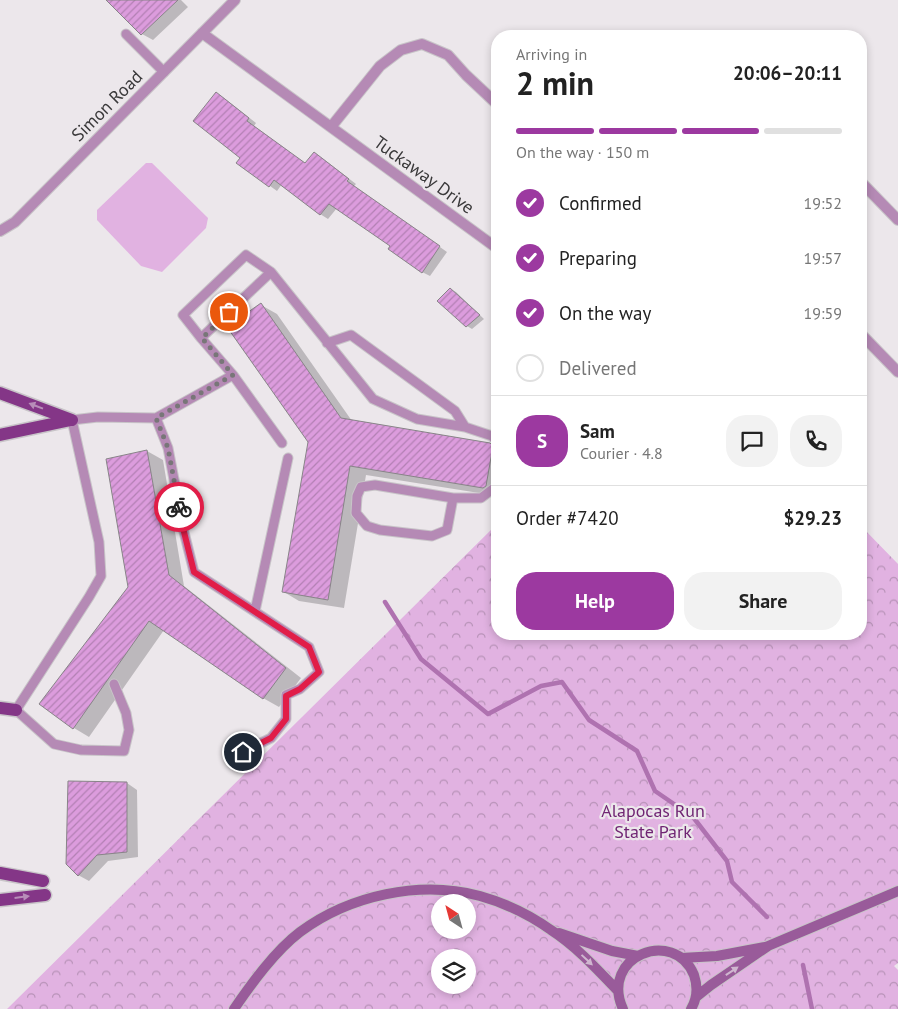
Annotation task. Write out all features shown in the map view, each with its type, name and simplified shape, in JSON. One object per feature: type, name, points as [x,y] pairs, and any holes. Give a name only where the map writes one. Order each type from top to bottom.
[{"type":"main road","points":[[0,393],[72,420]]},
{"type":"main road","points":[[0,435],[72,420]]},
{"type":"main road","points":[[0,708],[16,710]]},
{"type":"main road","points":[[0,873],[43,881]]},
{"type":"main road","points":[[0,900],[45,894]]},
{"type":"street","name":"Simon Road","points":[[0,231],[15,222],[235,0]]},
{"type":"street","name":"Tuckaway Drive","points":[[202,33],[491,244]]},
{"type":"street","points":[[331,127],[380,66],[401,50],[422,44],[448,55],[491,98]]},
{"type":"street","points":[[867,188],[898,220]]},
{"type":"street","points":[[867,340],[898,372]]},
{"type":"street","points":[[234,1009],[245,992],[273,958],[300,932],[326,916],[353,903],[380,895],[416,890],[454,892],[480,896],[516,909],[553,931],[577,950],[618,991]]},
{"type":"street","points":[[681,958],[717,956],[768,946],[898,891]]},
{"type":"street","points":[[553,931],[612,951],[638,956]]},
{"type":"street","points":[[696,998],[768,946]]},
{"type":"street","points":[[623,1009],[618,991],[620,979],[627,965],[646,952],[659,951],[669,952],[681,958],[691,969],[695,977],[696,986],[696,998],[691,1009]]},
{"type":"lane","points":[[126,34],[164,72]]},
{"type":"lane","points":[[282,443],[233,375],[183,315],[246,255],[271,272],[372,399],[417,419],[465,427],[491,436]]},
{"type":"lane","points":[[202,338],[271,272]]},
{"type":"lane","points":[[327,343],[351,334],[455,411],[465,427]]},
{"type":"lane","points":[[114,684],[126,713],[129,730],[124,751],[81,750],[54,744],[16,710],[101,576],[99,542],[72,420],[98,417],[156,418],[233,375]]},
{"type":"lane","points":[[156,418],[168,448],[184,532],[194,572],[309,647],[319,672],[300,689],[286,696],[286,719],[271,738],[243,752]]},
{"type":"lane","points":[[255,611],[288,458]]},
{"type":"lane","points":[[453,498],[447,530],[432,536],[380,530],[367,526],[356,513],[357,496],[361,487],[375,485],[453,498],[481,498],[491,490]]},
{"type":"green space","points":[[146,163],[152,163],[208,218],[206,228],[162,272],[141,266],[97,220],[97,210]]},
{"type":"green space","name":"Alapocas Run State Park","points":[[491,530],[491,640],[867,640],[867,532],[898,564],[898,963],[894,966],[898,970],[898,1009],[7,1009]]},
{"type":"building","points":[[106,0],[178,0],[141,35]]},
{"type":"building","points":[[216,92],[249,118],[247,121],[305,163],[314,152],[349,179],[347,181],[440,246],[422,273],[388,249],[390,246],[329,204],[320,215],[274,180],[269,187],[236,163],[240,158],[193,121]]},
{"type":"building","points":[[450,288],[480,315],[466,327],[437,301]]},
{"type":"building","points":[[261,303],[341,418],[490,443],[491,457],[486,486],[483,488],[350,466],[328,600],[282,592],[308,442],[227,327]]},
{"type":"building","points":[[147,450],[169,575],[286,668],[263,699],[149,621],[73,729],[39,704],[128,587],[106,459]]},
{"type":"building","points":[[68,781],[127,782],[127,852],[97,855],[78,876],[66,864]]},
{"type":"waterway","points":[[385,602],[421,659],[488,714],[541,686],[562,682],[589,720],[637,751],[655,791],[693,817],[727,861],[732,882],[767,917]]},
{"type":"waterway","points":[[803,965],[812,1009]]},
{"type":"way so far","points":[[179,507],[168,448],[156,418],[233,375],[202,338],[229,312]]},
{"type":"route","points":[[179,507],[194,572],[309,647],[319,672],[300,689],[286,696],[286,719],[271,738],[243,752]]}]
